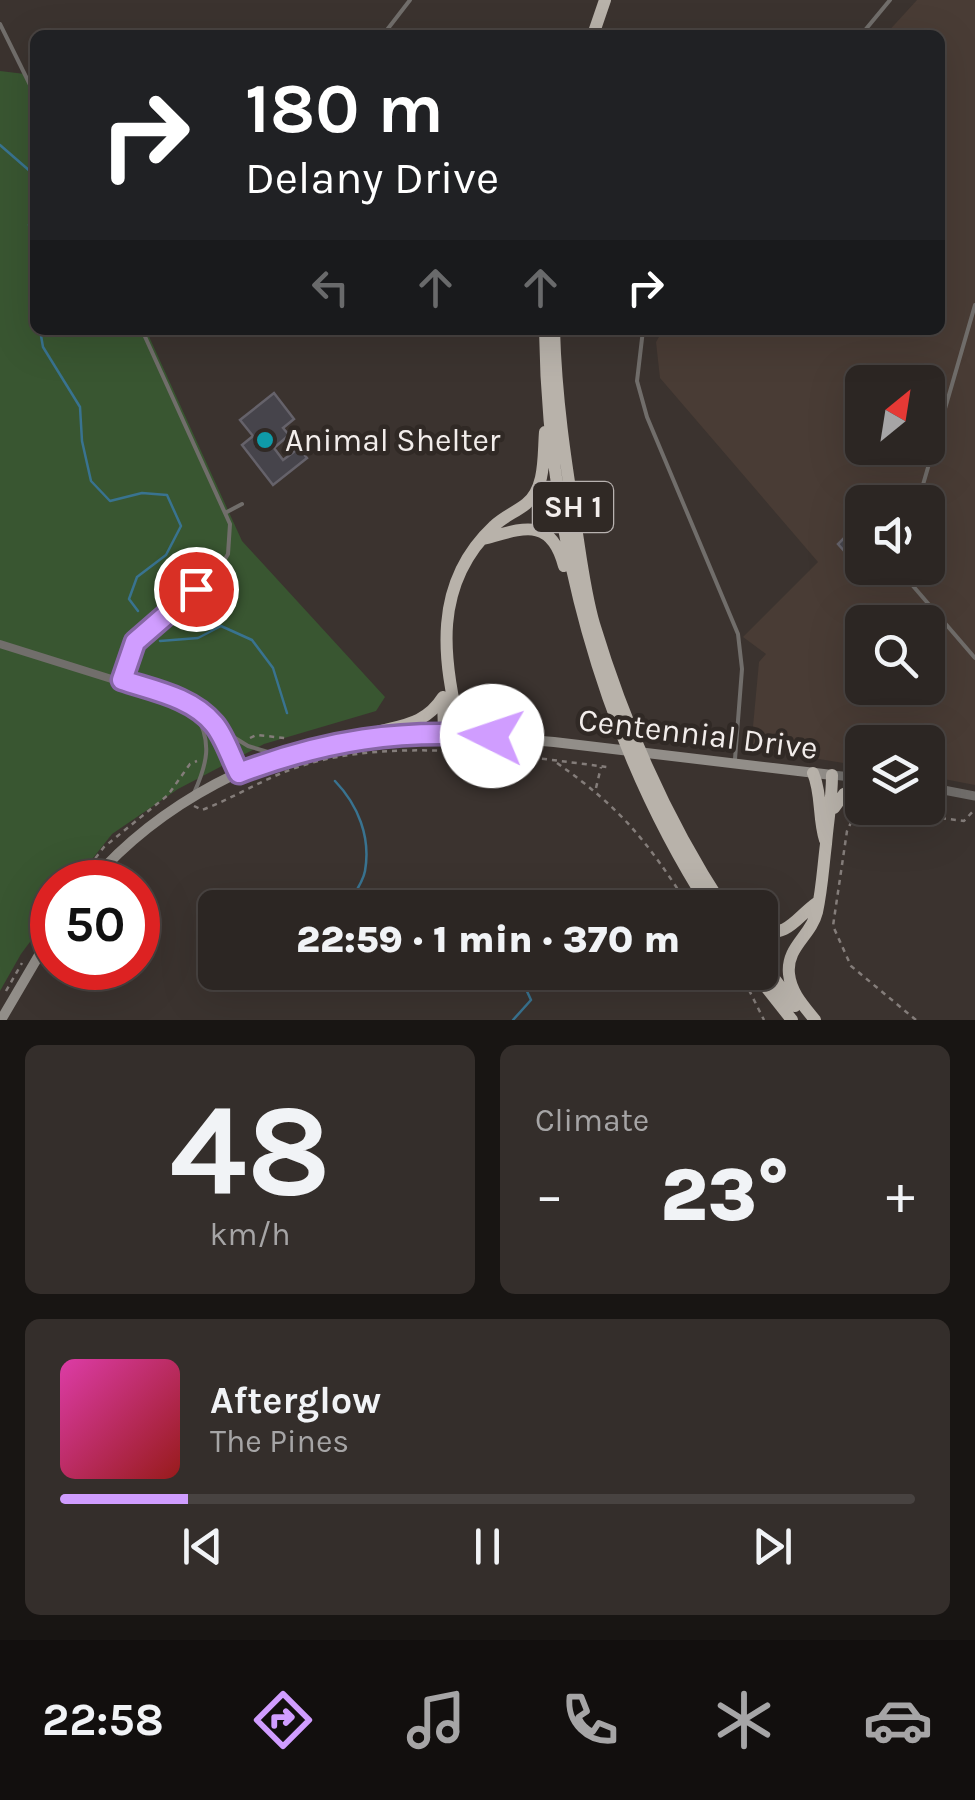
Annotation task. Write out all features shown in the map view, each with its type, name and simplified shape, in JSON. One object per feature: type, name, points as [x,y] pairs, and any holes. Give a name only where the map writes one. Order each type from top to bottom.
[{"type":"highway","points":[[586,30],[595,0]]},
{"type":"highway","points":[[595,30],[604,0]]},
{"type":"highway","name":"SH 1","points":[[545,335],[547,405],[568,549],[595,663],[651,781],[712,890]]},
{"type":"highway","name":"SH 1","points":[[554,335],[557,408],[593,621],[627,732]]},
{"type":"highway","points":[[462,734],[448,676],[444,628],[449,598],[461,569],[494,525],[528,503],[537,491],[547,405]]},
{"type":"highway","points":[[484,539],[528,528],[550,537],[562,556],[584,643],[595,663]]},
{"type":"highway","points":[[444,733],[443,697],[448,676]]},
{"type":"highway","points":[[358,738],[386,727],[422,720],[443,697]]},
{"type":"highway","points":[[813,773],[826,842]]},
{"type":"highway","points":[[816,1020],[796,996],[789,977],[789,960],[816,916],[825,876],[832,775]]},
{"type":"highway","points":[[651,781],[720,890]]},
{"type":"highway","name":"SH 1","points":[[651,781],[674,846],[700,890]]},
{"type":"highway","points":[[832,811],[845,794]]},
{"type":"highway","points":[[778,932],[818,902]]},
{"type":"highway","points":[[778,983],[806,1020]]},
{"type":"highway","points":[[768,990],[792,1020]]},
{"type":"main road","name":"Centennial Drive","points":[[113,860],[142,832],[191,798],[239,773],[284,756],[358,738],[462,734],[832,775]]},
{"type":"main road","points":[[1,1020],[30,971]]},
{"type":"street","points":[[0,644],[185,702],[215,725],[239,773]]},
{"type":"street","name":"Centennial Drive","points":[[832,775],[845,776]]},
{"type":"street","points":[[945,790],[975,796]]},
{"type":"lane","points":[[388,30],[410,0]]},
{"type":"lane","points":[[865,30],[890,0]]},
{"type":"lane","points":[[0,24],[30,86]]},
{"type":"lane","points":[[923,485],[975,305]]},
{"type":"lane","points":[[122,680],[135,642],[218,571],[228,554],[230,524],[144,335]]},
{"type":"lane","points":[[642,335],[637,381],[647,417],[738,634],[742,669],[735,764]]},
{"type":"lane","points":[[225,513],[242,504]]},
{"type":"lane","points":[[912,585],[975,658]]},
{"type":"lane","points":[[185,702],[201,723],[207,741],[206,764],[191,798]]},
{"type":"lane","points":[[215,725],[246,745],[284,756]]},
{"type":"path","points":[[248,743],[253,736],[285,738]]},
{"type":"path","points":[[191,798],[196,810],[202,810],[302,766],[379,752],[428,751],[608,767]]},
{"type":"path","points":[[556,762],[596,790],[640,834],[678,890]]},
{"type":"path","points":[[96,860],[122,830],[174,790],[190,764],[203,763]]},
{"type":"path","points":[[596,790],[601,766]]},
{"type":"path","points":[[916,1020],[850,966],[833,926],[848,828],[855,814],[879,810],[964,821],[975,809]]},
{"type":"path","points":[[832,811],[842,816],[848,828]]},
{"type":"path","points":[[749,990],[764,1020]]},
{"type":"shaded area","points":[[917,0],[975,0],[975,785],[945,779],[945,725],[845,725],[845,763],[751,748],[759,662],[766,654],[743,637],[818,562],[660,378],[656,342],[660,335],[945,335],[945,30],[890,30]]},
{"type":"green space","points":[[0,71],[25,74],[30,84],[30,335],[148,335],[242,541],[385,697],[376,711],[264,744],[178,789],[112,834],[91,860],[30,860],[30,942],[0,991]]},
{"type":"building","name":"Animal Shelter","points":[[274,393],[294,419],[283,428],[289,435],[274,448],[283,460],[299,448],[307,458],[273,485],[242,445],[253,436],[240,420]]},
{"type":"waterway","points":[[0,145],[30,171]]},
{"type":"waterway","points":[[30,220],[30,227]]},
{"type":"waterway","points":[[41,335],[43,347],[80,407],[82,441],[91,481],[110,501],[142,493],[167,495],[181,526],[166,555],[137,577],[129,599],[138,611]]},
{"type":"waterway","points":[[160,641],[198,638],[221,626],[252,640],[273,668],[287,713]]},
{"type":"waterway","points":[[335,781],[350,800],[364,834],[364,876],[357,890]]},
{"type":"waterway","points":[[513,1020],[531,1000],[526,990]]},
{"type":"place","name":"Animal Shelter","points":[[265,440]]},
{"type":"route","points":[[196,589],[135,642],[122,680],[185,702],[206,717],[215,725],[239,773],[284,756],[358,738],[410,733],[492,736]]}]
